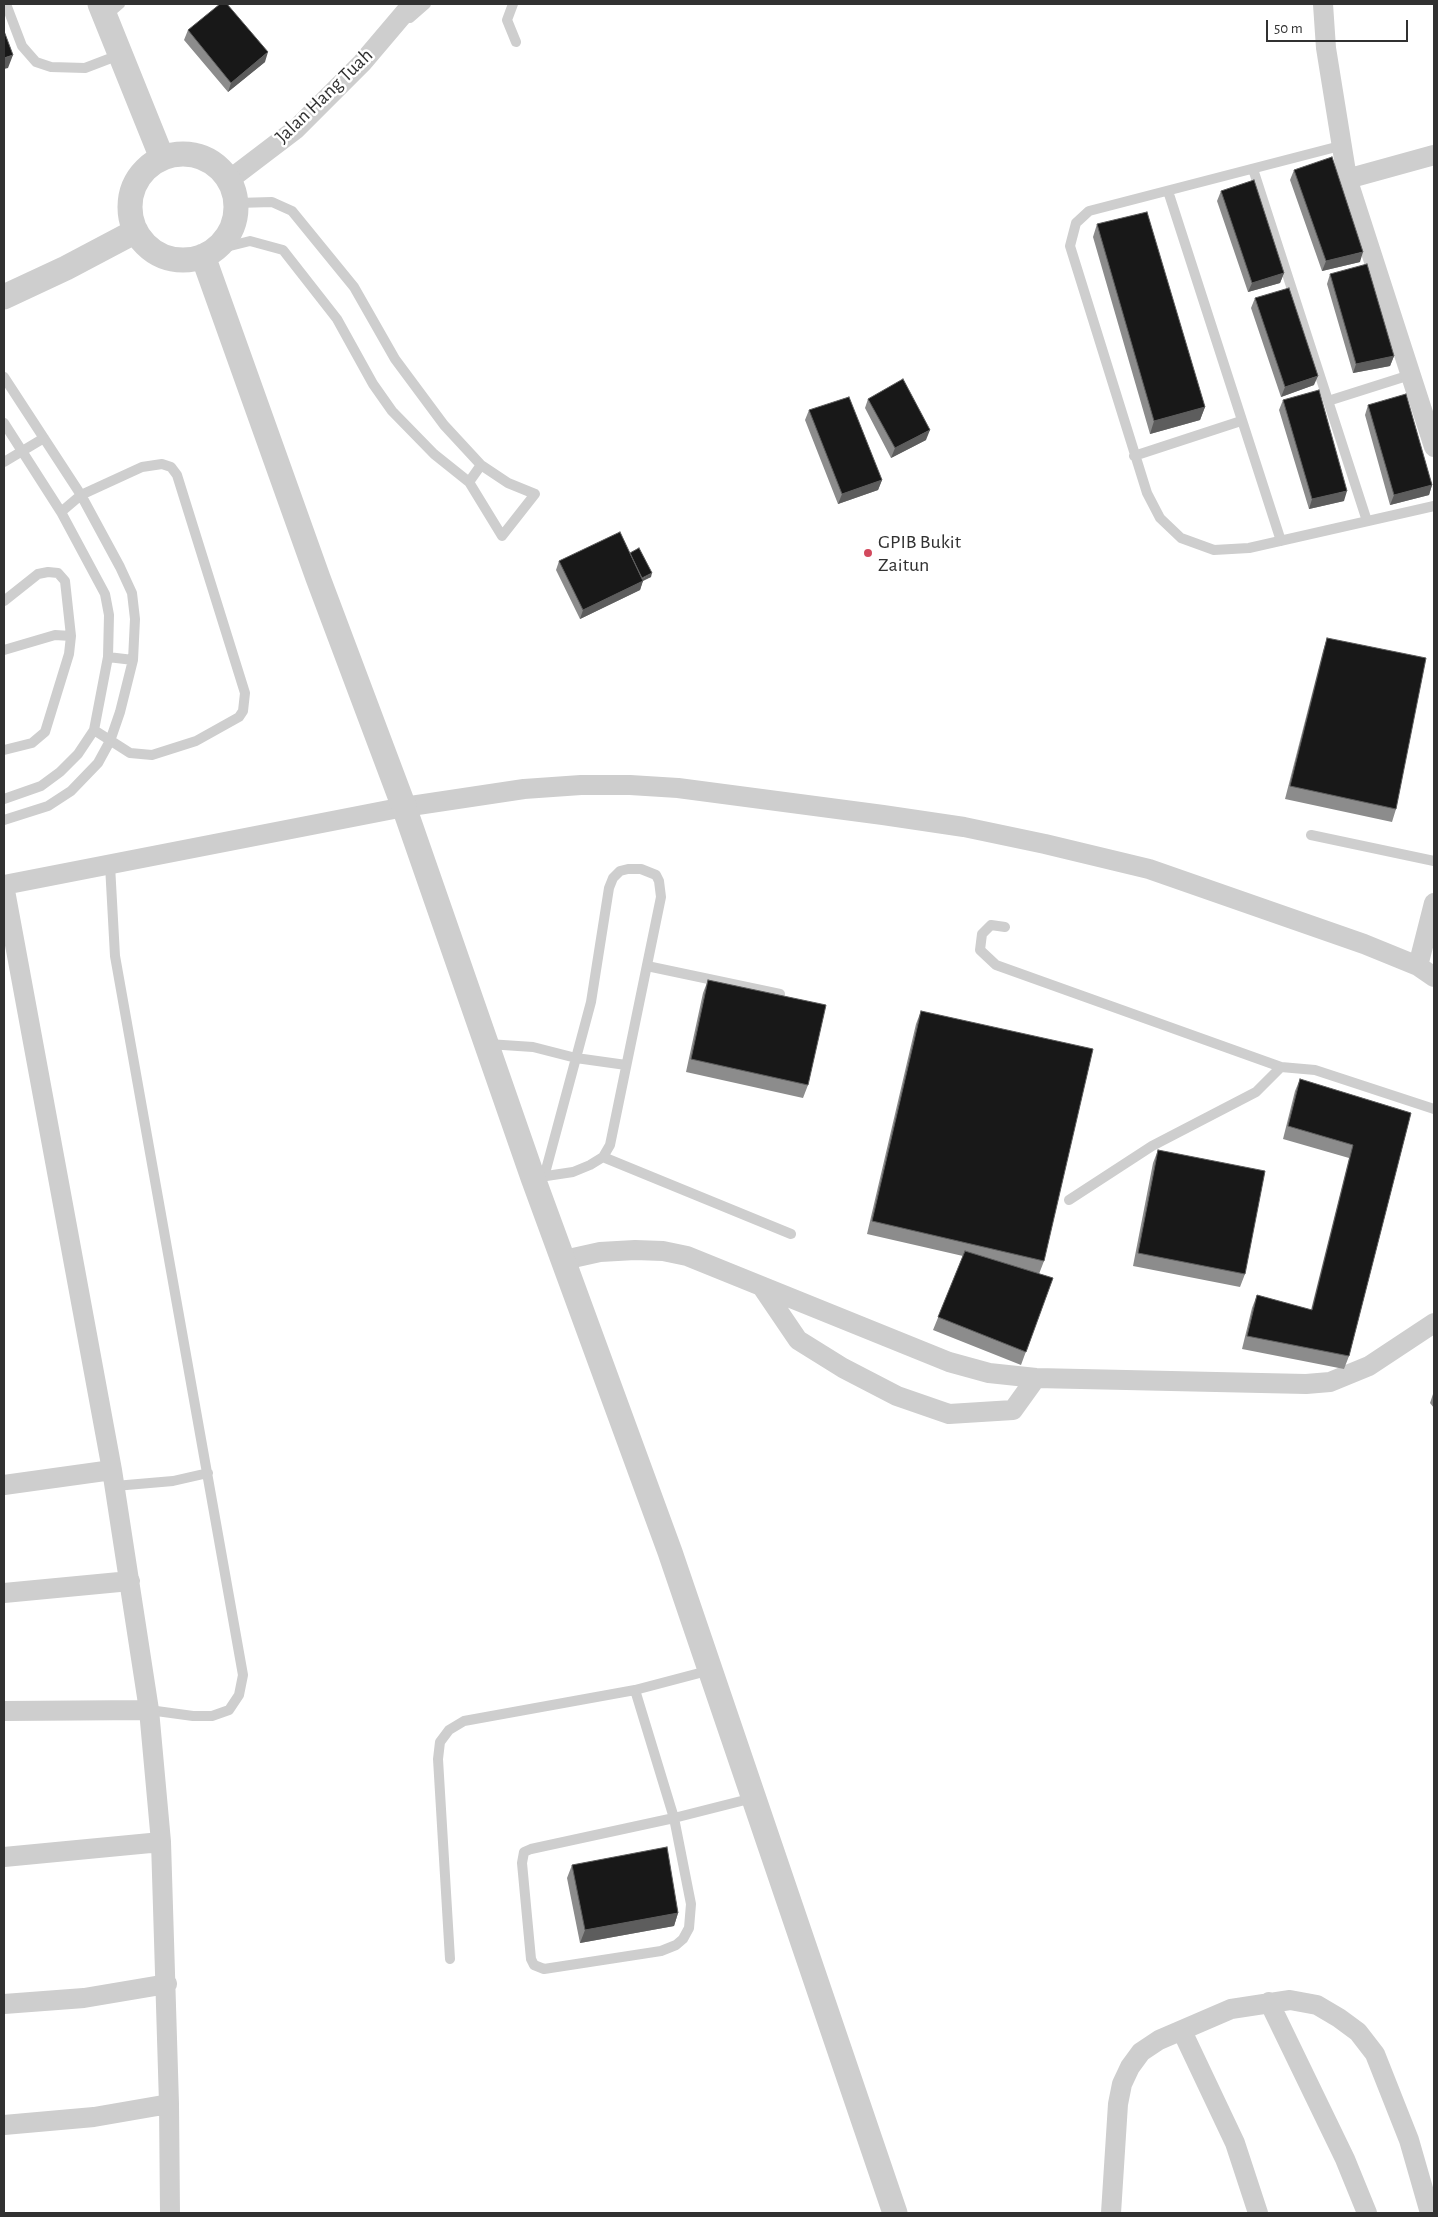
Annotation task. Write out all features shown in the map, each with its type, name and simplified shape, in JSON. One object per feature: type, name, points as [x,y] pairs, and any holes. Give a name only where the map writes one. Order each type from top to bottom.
[{"type":"street","name":"Jalan Hang Tuah","points":[[229,180],[242,168],[296,129],[362,63],[412,4]]},
{"type":"street","points":[[1324,4],[1326,48],[1340,146],[1347,179],[1434,447]]},
{"type":"street","points":[[108,8],[120,55],[162,158]]},
{"type":"street","points":[[177,154],[207,159],[219,168],[229,180],[237,203],[235,221],[227,238],[209,253],[188,260],[165,256],[145,244],[136,231],[131,218],[130,203],[133,189],[140,176],[162,158],[177,154]]},
{"type":"street","points":[[1347,179],[1434,155]]},
{"type":"street","points":[[4,297],[66,268],[136,231]]},
{"type":"street","points":[[209,253],[318,578],[404,807],[488,1044],[539,1178],[564,1260],[712,1670],[895,2213]]},
{"type":"street","points":[[170,2213],[167,1984],[162,1842],[149,1710],[113,1478],[4,885],[404,807],[524,789],[581,784],[630,784],[678,788],[964,827],[1045,844],[1149,869],[1364,944],[1426,972],[1434,903]]},
{"type":"street","points":[[564,1260],[600,1252],[635,1250],[663,1251],[687,1256],[949,1362],[989,1373],[1036,1378],[1287,1384],[1330,1382],[1369,1366],[1434,1323]]},
{"type":"street","points":[[762,1287],[798,1340],[843,1368],[897,1396],[949,1414],[1013,1410],[1036,1378]]},
{"type":"street","points":[[4,1485],[113,1478]]},
{"type":"street","points":[[4,1593],[130,1581]]},
{"type":"street","points":[[4,1710],[149,1710]]},
{"type":"street","points":[[4,1857],[162,1842]]},
{"type":"street","points":[[4,2004],[84,1998],[167,1984]]},
{"type":"street","points":[[1111,2213],[1118,2104],[1122,2084],[1130,2067],[1141,2052],[1159,2040],[1231,2009],[1290,2000],[1317,2005],[1339,2018],[1358,2032],[1375,2054],[1410,2140],[1430,2213]]},
{"type":"street","points":[[1269,2002],[1345,2159],[1367,2213]]},
{"type":"street","points":[[1182,2031],[1235,2142],[1258,2213]]},
{"type":"street","points":[[4,2126],[94,2117],[169,2104]]},
{"type":"lane","points":[[6,4],[22,46],[36,62],[51,67],[85,68],[120,55]]},
{"type":"lane","points":[[362,63],[426,4]]},
{"type":"lane","points":[[513,4],[507,20],[516,42]]},
{"type":"lane","points":[[1340,146],[1089,211],[1076,223],[1070,246],[1147,493],[1160,518],[1181,538],[1214,550],[1249,548],[1434,506]]},
{"type":"lane","points":[[1253,169],[1367,521]]},
{"type":"lane","points":[[1168,191],[1281,540]]},
{"type":"lane","points":[[209,253],[250,241],[283,250],[337,319],[373,384],[392,411],[434,454],[469,482],[502,536],[535,494],[508,483],[480,465],[444,425],[395,359],[354,286],[292,211],[272,202],[237,203]]},
{"type":"lane","points":[[1328,400],[1410,375]]},
{"type":"lane","points":[[4,377],[81,495],[120,567],[132,593],[135,619],[132,660],[110,741],[98,763],[71,791],[48,806],[4,820]]},
{"type":"lane","points":[[1134,456],[1241,421]]},
{"type":"lane","points":[[4,423],[61,512],[105,594],[109,615],[108,657],[94,730],[78,754],[60,772],[41,786],[4,800]]},
{"type":"lane","points":[[4,462],[21,450],[44,438]]},
{"type":"lane","points":[[61,512],[81,495],[142,466],[162,464],[171,467],[177,475],[245,693],[243,711],[239,717],[196,741],[152,755],[130,753],[94,730]]},
{"type":"lane","points":[[469,482],[480,465]]},
{"type":"lane","points":[[4,601],[38,574],[48,572],[58,574],[66,581],[71,636],[69,654],[46,732],[32,743],[4,750]]},
{"type":"lane","points":[[4,650],[55,635],[71,636]]},
{"type":"lane","points":[[108,657],[132,660]]},
{"type":"lane","points":[[1311,835],[1434,861]]},
{"type":"lane","points":[[110,865],[115,956],[243,1675],[239,1695],[229,1710],[212,1716],[193,1716],[149,1710]]},
{"type":"lane","points":[[641,869],[656,875],[659,881],[661,897],[610,1145],[603,1157],[590,1165],[573,1172],[539,1178],[576,1058],[591,1002],[609,888],[613,878],[620,871],[641,869]]},
{"type":"lane","points":[[1005,927],[991,925],[982,934],[980,950],[996,965],[1282,1067],[1315,1070],[1434,1109]]},
{"type":"lane","points":[[647,966],[780,994]]},
{"type":"lane","points":[[488,1044],[532,1047],[576,1058],[626,1065]]},
{"type":"lane","points":[[1069,1200],[1152,1146],[1256,1092],[1282,1067]]},
{"type":"lane","points":[[603,1157],[791,1234]]},
{"type":"lane","points":[[113,1478],[173,1481],[208,1473]]},
{"type":"lane","points":[[450,1959],[438,1758],[440,1742],[449,1730],[464,1721],[635,1690],[712,1670]]},
{"type":"lane","points":[[635,1690],[674,1818],[691,1904],[689,1928],[683,1939],[676,1945],[661,1951],[544,1969],[534,1965],[530,1950],[522,1863],[524,1852],[674,1818],[754,1798]]},
{"type":"building","points":[[220,4],[227,4],[268,52],[231,83],[188,30]]},
{"type":"building","points":[[4,31],[13,55],[4,58]]},
{"type":"building","points":[[1332,157],[1363,252],[1326,261],[1294,170]]},
{"type":"building","points":[[1254,180],[1284,273],[1252,283],[1221,191]]},
{"type":"building","points":[[1147,212],[1205,407],[1154,421],[1097,224]]},
{"type":"building","points":[[1367,264],[1394,356],[1356,364],[1330,274]]},
{"type":"building","points":[[1289,288],[1318,376],[1285,387],[1255,298]]},
{"type":"building","points":[[903,379],[930,430],[895,448],[868,399]]},
{"type":"building","points":[[1319,390],[1347,491],[1312,499],[1283,400]]},
{"type":"building","points":[[1406,394],[1432,485],[1394,495],[1368,405]]},
{"type":"building","points":[[849,397],[882,480],[842,494],[809,410]]},
{"type":"building","points":[[620,532],[643,581],[583,610],[559,561]]},
{"type":"building","points":[[639,548],[652,573],[642,578],[630,553]]},
{"type":"building","points":[[1327,638],[1426,658],[1396,809],[1290,786]]},
{"type":"building","points":[[708,980],[826,1005],[808,1085],[691,1059]]},
{"type":"building","points":[[921,1011],[1093,1049],[1044,1261],[872,1221]]},
{"type":"building","points":[[1300,1079],[1411,1113],[1349,1356],[1247,1336],[1257,1295],[1312,1310],[1353,1145],[1288,1126]]},
{"type":"building","points":[[1158,1150],[1265,1171],[1245,1274],[1138,1253]]},
{"type":"building","points":[[965,1251],[1053,1278],[1026,1352],[938,1317]]},
{"type":"building","points":[[667,1847],[678,1913],[585,1930],[572,1865]]},
{"type":"place","name":"GPIB Bukit Zaitun","points":[[868,553]]}]
